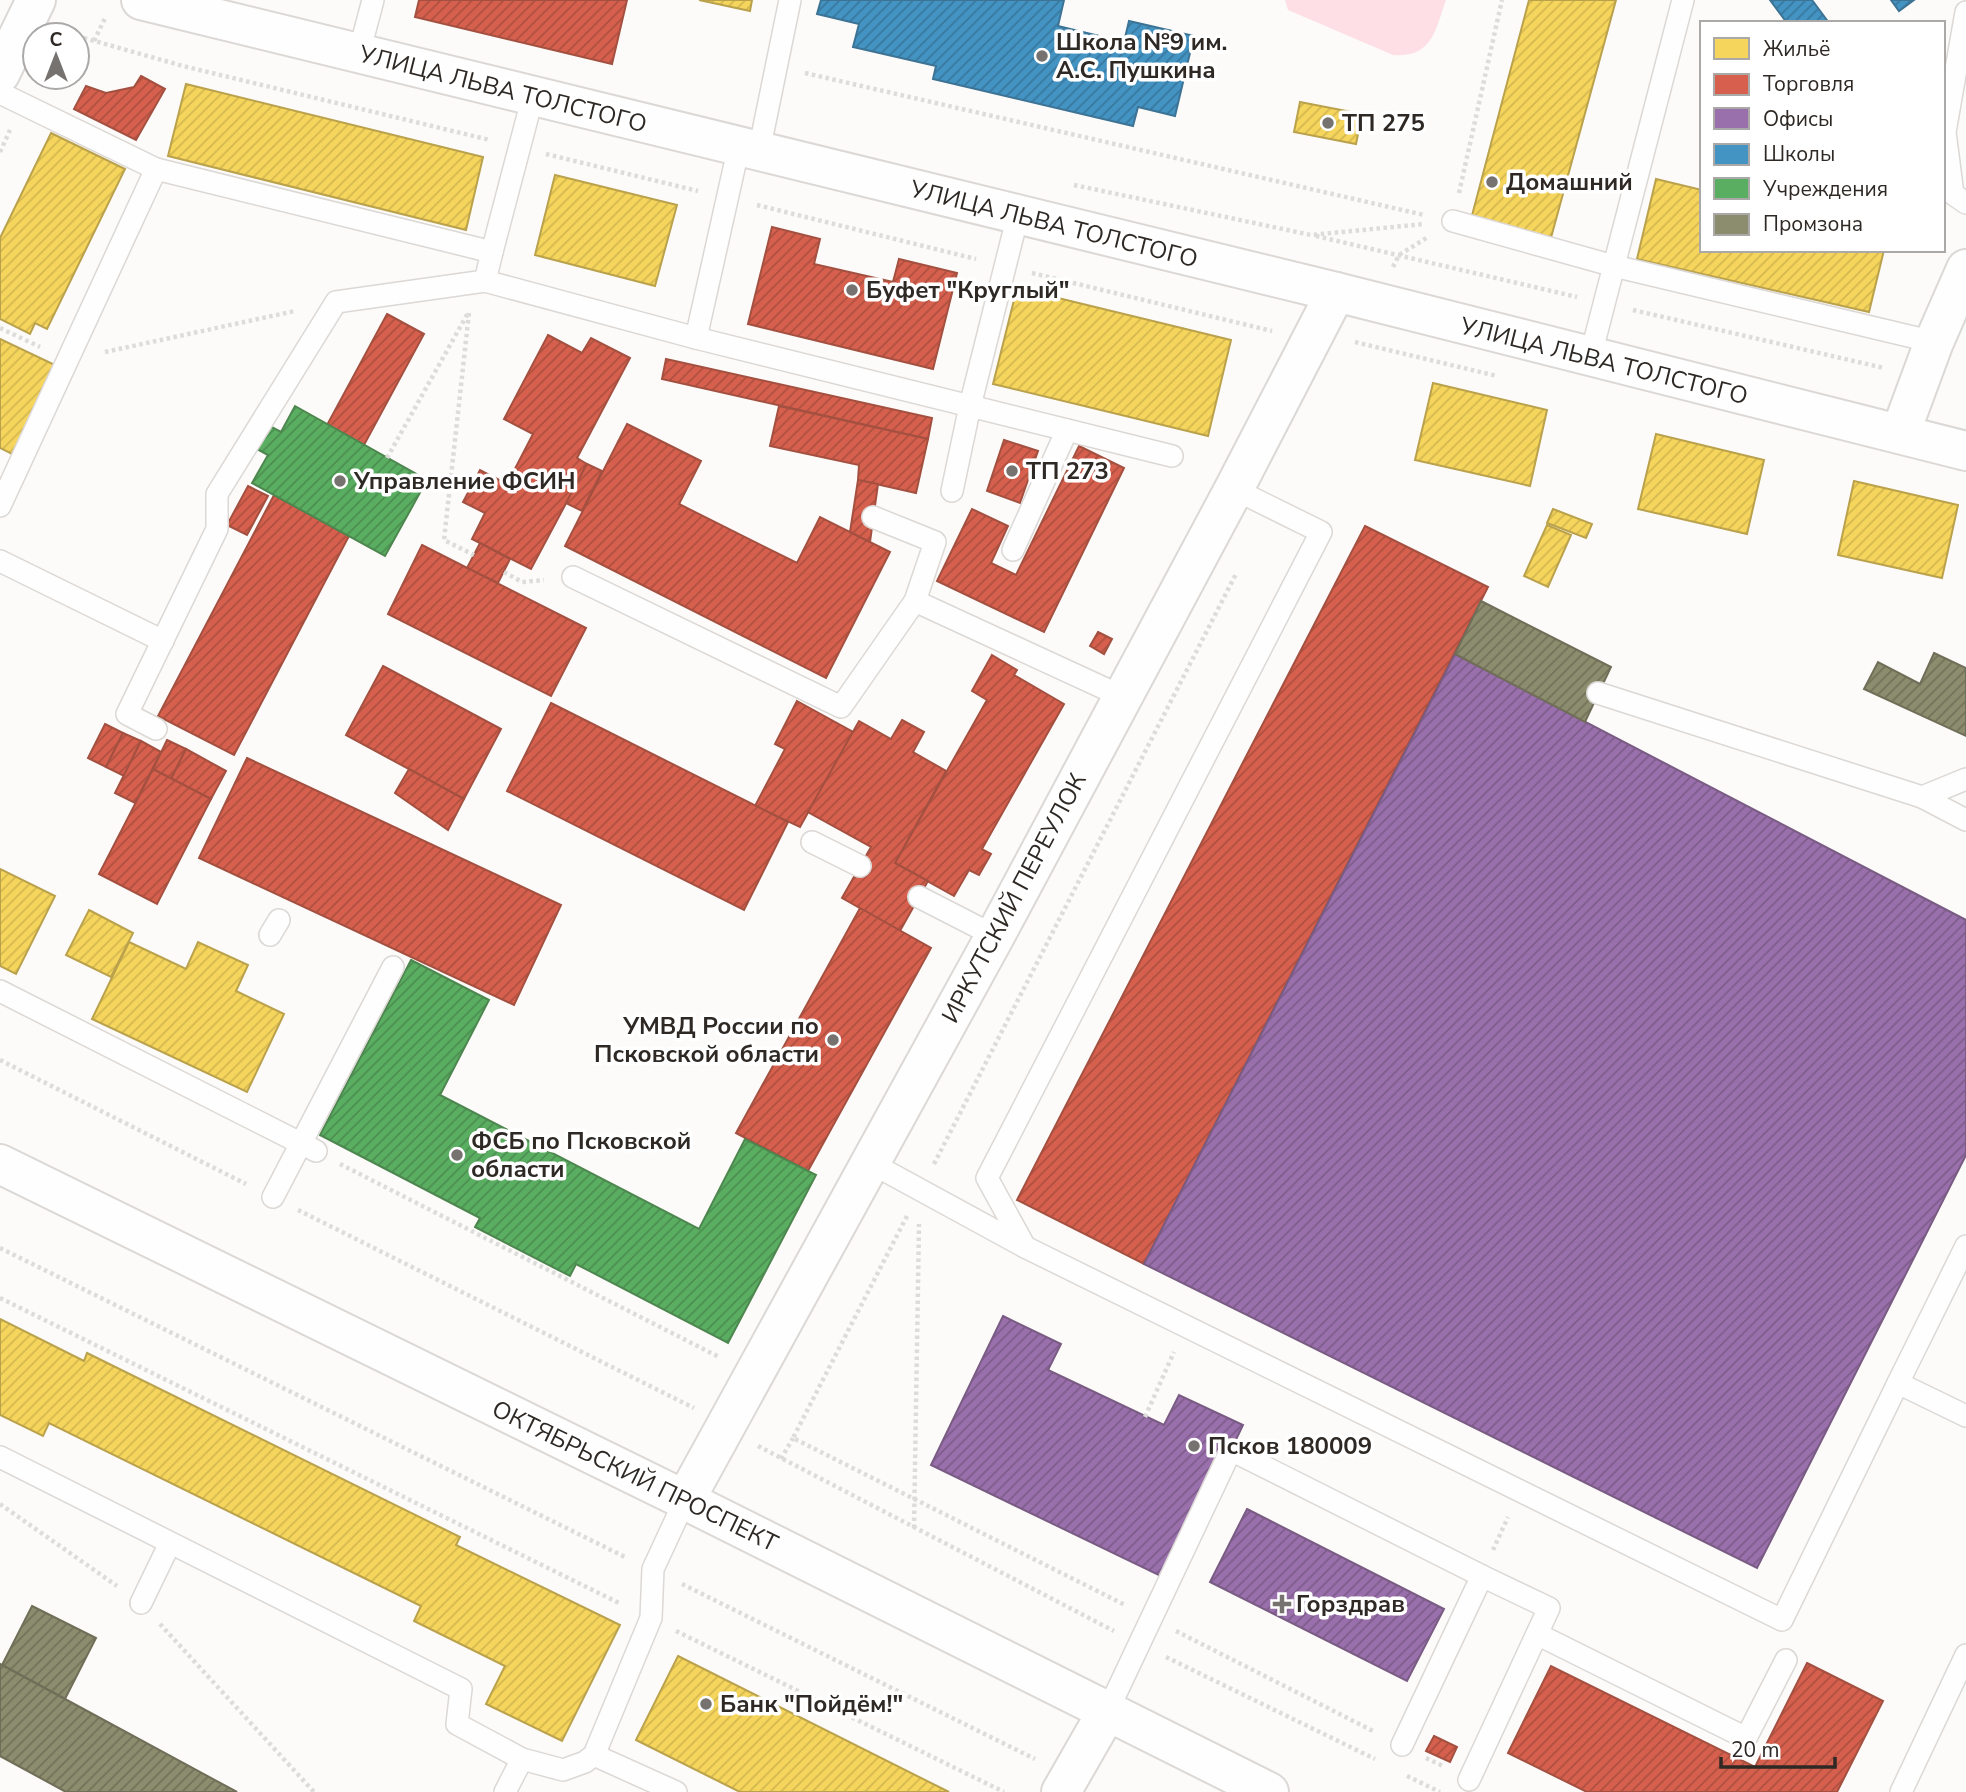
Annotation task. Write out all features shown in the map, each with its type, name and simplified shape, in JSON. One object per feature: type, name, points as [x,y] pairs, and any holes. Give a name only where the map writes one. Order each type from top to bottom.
[{"type":"street","points":[[0,74],[36,0]]},
{"type":"street","name":"УЛИЦА ЛЬВА ТОЛСТОГО","points":[[125,5],[359,53],[1336,292],[1966,451]]},
{"type":"street","points":[[1900,434],[1934,342],[1966,269]]},
{"type":"street","name":"ИРКУТСКИЙ ПЕРЕУЛОК","points":[[685,1500],[995,936],[1336,292]]},
{"type":"street","name":"ОКТЯБРЬСКИЙ ПРОСПЕКТ","points":[[0,1164],[685,1500],[1269,1792]]},
{"type":"street","points":[[1065,1784],[1108,1710]]},
{"type":"lane","points":[[359,53],[373,0]]},
{"type":"lane","points":[[696,338],[749,149],[777,66],[790,0]]},
{"type":"lane","points":[[1590,358],[1683,0]]},
{"type":"lane","points":[[1966,12],[1945,132],[1953,194],[1966,203]]},
{"type":"lane","points":[[0,93],[156,169],[492,251]]},
{"type":"lane","points":[[485,281],[533,96]]},
{"type":"lane","points":[[0,506],[156,169]]},
{"type":"lane","points":[[952,491],[970,406],[1018,215]]},
{"type":"lane","points":[[1452,221],[1614,265],[1934,342]]},
{"type":"lane","points":[[156,729],[127,714],[217,530],[217,494],[336,302],[485,281],[696,338],[1172,456]]},
{"type":"lane","points":[[1013,550],[1068,430]]},
{"type":"lane","points":[[1026,1247],[987,1178],[1321,532],[1234,489]]},
{"type":"lane","points":[[573,577],[841,707],[915,601],[935,541],[873,517]]},
{"type":"lane","points":[[0,561],[163,641]]},
{"type":"lane","points":[[915,601],[1121,696]]},
{"type":"lane","points":[[1598,692],[1922,797],[1966,820]]},
{"type":"lane","points":[[1922,797],[1966,779]]},
{"type":"lane","points":[[812,842],[860,866]]},
{"type":"lane","points":[[919,897],[995,936]]},
{"type":"lane","points":[[273,1197],[308,1148],[393,967]]},
{"type":"lane","points":[[0,991],[308,1148]]},
{"type":"lane","points":[[871,1163],[1026,1247],[1782,1620],[1966,1246]]},
{"type":"lane","points":[[1898,1383],[1966,1416]]},
{"type":"lane","points":[[1108,1710],[1153,1620],[1231,1450],[1549,1608],[1469,1780]]},
{"type":"lane","points":[[0,1457],[461,1689],[457,1724],[522,1759],[562,1770],[585,1762],[594,1755],[650,1618],[653,1569],[685,1500]]},
{"type":"lane","points":[[141,1603],[170,1543]]},
{"type":"lane","points":[[1402,1745],[1482,1576]]},
{"type":"lane","points":[[1537,1634],[1746,1738],[1786,1660]]},
{"type":"lane","points":[[1902,1792],[1966,1655]]},
{"type":"lane","points":[[594,1755],[676,1792]]},
{"type":"lane","points":[[505,1792],[522,1759]]},
{"type":"path","points":[[1349,354],[1399,255],[1452,221],[1502,0]]},
{"type":"path","points":[[94,41],[125,5]]},
{"type":"path","points":[[91,40],[183,66]]},
{"type":"path","points":[[777,66],[1452,221]]},
{"type":"path","points":[[0,328],[68,360],[336,302]]},
{"type":"path","points":[[387,458],[470,309],[444,540],[474,555]]},
{"type":"path","points":[[781,1459],[1239,569]]},
{"type":"path","points":[[504,572],[522,582],[573,577]]},
{"type":"path","points":[[0,1060],[700,1411],[781,1459],[914,1528],[1140,1644],[1378,1761]]},
{"type":"path","points":[[308,1148],[754,1375]]},
{"type":"path","points":[[914,1528],[920,1191]]},
{"type":"path","points":[[0,1248],[653,1569],[1065,1784]]},
{"type":"path","points":[[0,1298],[1004,1792]]},
{"type":"path","points":[[1145,1417],[1174,1353]]},
{"type":"path","points":[[793,1437],[1469,1780]]},
{"type":"path","points":[[0,1504],[141,1603],[314,1792]]},
{"type":"path","points":[[1403,1774],[1441,1792]]},
{"type":"shaded area","points":[[1285,0],[1446,0],[1435,32],[1424,47],[1406,55],[1393,55],[1288,10]]},
{"type":"building: Жильё","points":[[699,0],[752,0],[750,11]]},
{"type":"building: Жильё","points":[[1529,0],[1616,0],[1549,245],[1470,223]]},
{"type":"building: Жильё","points":[[186,84],[483,157],[466,230],[168,156]]},
{"type":"building: Жильё","name":"ТП 275","points":[[1300,102],[1362,114],[1356,144],[1294,132]]},
{"type":"building: Жильё","points":[[51,133],[125,169],[47,329],[35,323],[30,334],[0,319],[0,238]]},
{"type":"building: Жильё","points":[[555,175],[677,205],[655,286],[535,255]]},
{"type":"building: Жильё","points":[[1656,179],[1700,190],[1700,252],[1884,252],[1869,312],[1637,259]]},
{"type":"building: Жильё","points":[[1017,288],[1231,340],[1208,436],[993,384]]},
{"type":"building: Жильё","points":[[0,339],[57,366],[14,455],[0,448]]},
{"type":"building: Жильё","points":[[1433,383],[1547,410],[1530,486],[1415,460]]},
{"type":"building: Жильё","points":[[1656,434],[1764,460],[1747,534],[1638,509]]},
{"type":"building: Жильё","points":[[1854,481],[1958,505],[1942,578],[1838,555]]},
{"type":"building: Жильё","points":[[1553,509],[1592,524],[1586,538],[1547,523]]},
{"type":"building: Жильё","points":[[1547,525],[1571,535],[1548,587],[1524,576]]},
{"type":"building: Жильё","points":[[0,869],[55,896],[16,974],[0,966]]},
{"type":"building: Жильё","points":[[89,910],[133,933],[111,977],[66,955]]},
{"type":"building: Жильё","points":[[129,942],[186,969],[198,942],[248,965],[236,991],[284,1014],[247,1092],[92,1019]]},
{"type":"building: Жильё","points":[[0,1319],[84,1361],[87,1353],[460,1537],[456,1545],[620,1625],[562,1741],[486,1704],[505,1666],[414,1621],[421,1606],[49,1423],[43,1436],[0,1415]]},
{"type":"building: Жильё","points":[[678,1656],[949,1792],[740,1792],[636,1740]]},
{"type":"building: Торговля","points":[[419,0],[627,0],[612,64],[415,17]]},
{"type":"building: Торговля","points":[[141,76],[165,89],[136,140],[74,109],[83,91],[91,91],[91,88],[106,93],[134,87]]},
{"type":"building: Торговля","points":[[772,227],[820,239],[814,264],[893,282],[899,259],[957,273],[933,369],[748,324]]},
{"type":"building: Торговля","points":[[387,314],[424,334],[364,445],[327,425]]},
{"type":"building: Торговля","points":[[548,335],[582,353],[591,338],[630,358],[577,458],[587,464],[531,569],[472,539],[485,513],[463,502],[480,470],[507,484],[533,434],[504,419]]},
{"type":"building: Торговля","points":[[666,359],[932,418],[928,439],[662,379]]},
{"type":"building: Торговля","points":[[779,406],[928,439],[916,493],[858,480],[859,465],[770,446]]},
{"type":"building: Торговля","points":[[627,424],[701,461],[679,504],[797,563],[820,517],[890,552],[826,678],[565,546]]},
{"type":"building: Торговля","name":"ТП 273","points":[[1004,440],[1038,451],[1020,503],[987,491]]},
{"type":"building: Торговля","points":[[1079,446],[1124,468],[1044,632],[937,581],[972,509],[1008,526],[991,563],[1016,575]]},
{"type":"building: Торговля","points":[[587,464],[602,471],[582,511],[566,503]]},
{"type":"building: Торговля","points":[[858,480],[878,484],[870,542],[850,532]]},
{"type":"building: Торговля","points":[[248,486],[268,496],[247,535],[227,525]]},
{"type":"building: Торговля","points":[[274,495],[349,536],[234,755],[158,716]]},
{"type":"building: Торговля","points":[[1365,526],[1488,587],[1144,1264],[1017,1200]]},
{"type":"building: Торговля","points":[[480,543],[510,559],[498,583],[467,568]]},
{"type":"building: Торговля","points":[[422,545],[586,628],[551,696],[388,614]]},
{"type":"building: Торговля","points":[[1098,632],[1112,639],[1104,654],[1090,646]]},
{"type":"building: Торговля","points":[[992,655],[1017,670],[1014,675],[1064,704],[982,849],[991,854],[979,875],[969,870],[954,896],[895,863],[987,700],[972,691]]},
{"type":"building: Торговля","points":[[383,666],[501,729],[464,799],[346,735]]},
{"type":"building: Торговля","points":[[797,701],[853,732],[800,827],[755,806],[785,749],[775,744]]},
{"type":"building: Торговля","points":[[551,703],[788,822],[744,910],[507,791]]},
{"type":"building: Торговля","points":[[902,720],[924,732],[913,752],[946,771],[895,863],[928,881],[900,931],[842,898],[871,847],[808,812],[859,721],[891,739]]},
{"type":"building: Торговля","points":[[105,724],[123,733],[106,767],[88,758]]},
{"type":"building: Торговля","points":[[123,733],[141,741],[124,776],[106,767]]},
{"type":"building: Торговля","points":[[167,740],[186,749],[171,779],[153,769]]},
{"type":"building: Торговля","points":[[141,741],[161,752],[135,803],[115,793]]},
{"type":"building: Торговля","points":[[186,749],[226,771],[211,799],[171,779]]},
{"type":"building: Торговля","points":[[247,758],[561,905],[514,1005],[199,858]]},
{"type":"building: Торговля","points":[[153,769],[211,799],[157,904],[99,874]]},
{"type":"building: Торговля","points":[[409,769],[464,799],[448,830],[395,793]]},
{"type":"building: Торговля","name":"УМВД России по Псковской области","points":[[860,908],[931,948],[808,1171],[736,1133]]},
{"type":"building: Торговля","points":[[1807,1663],[1883,1701],[1837,1792],[1587,1792],[1508,1753],[1551,1666],[1755,1767]]},
{"type":"building: Торговля","points":[[1434,1736],[1457,1747],[1450,1762],[1426,1751]]},
{"type":"building: Офисы","points":[[1455,654],[1966,920],[1966,1155],[1757,1568],[1144,1264]]},
{"type":"building: Офисы","points":[[1003,1316],[1061,1344],[1048,1370],[1164,1425],[1179,1395],[1243,1425],[1169,1580],[931,1465]]},
{"type":"building: Офисы","points":[[1247,1509],[1444,1609],[1407,1681],[1210,1582]]},
{"type":"building: Школы","name":"Школа №9 им. А.С. Пушкина","points":[[821,0],[1064,0],[1058,26],[1124,42],[1129,21],[1194,36],[1175,116],[1138,107],[1133,126],[933,79],[936,66],[853,47],[859,24],[817,14]]},
{"type":"building: Школы","points":[[1770,0],[1812,0],[1828,21],[1786,21]]},
{"type":"building: Школы","points":[[1891,0],[1914,0],[1899,11]]},
{"type":"building: Учреждения","name":"Управление ФСИН","points":[[295,406],[427,480],[385,556],[252,483],[268,455],[257,449],[270,426],[281,432]]},
{"type":"building: Учреждения","name":"ФСБ по Псковской области","points":[[411,960],[489,1000],[440,1095],[699,1229],[745,1139],[816,1175],[728,1343],[576,1264],[570,1276],[475,1227],[480,1218],[320,1135]]},
{"type":"building: Промзона","points":[[1481,601],[1611,667],[1585,722],[1455,654]]},
{"type":"building: Промзона","points":[[1934,653],[1966,668],[1966,736],[1864,689],[1878,662],[1920,684]]},
{"type":"building: Промзона","points":[[32,1606],[96,1638],[65,1699],[2,1665]]},
{"type":"building: Промзона","points":[[0,1664],[237,1792],[66,1792],[0,1756]]},
{"type":"place","name":"Школа №9 им. А.С. Пушкина","points":[[1042,56]]},
{"type":"place","name":"ТП 275","points":[[1328,123]]},
{"type":"place","name":"Домашний","points":[[1492,182]]},
{"type":"place","name":"Буфет \"Круглый\"","points":[[852,290]]},
{"type":"place","name":"ТП 273","points":[[1012,471]]},
{"type":"place","name":"Управление ФСИН","points":[[340,481]]},
{"type":"place","name":"УМВД России по Псковской области","points":[[833,1040]]},
{"type":"place","name":"ФСБ по Псковской области","points":[[457,1155]]},
{"type":"place","name":"Псков 180009","points":[[1194,1446]]},
{"type":"place","name":"Горздрав","points":[[1282,1604]]},
{"type":"place","name":"Банк \"Пойдём!\"","points":[[706,1704]]}]
